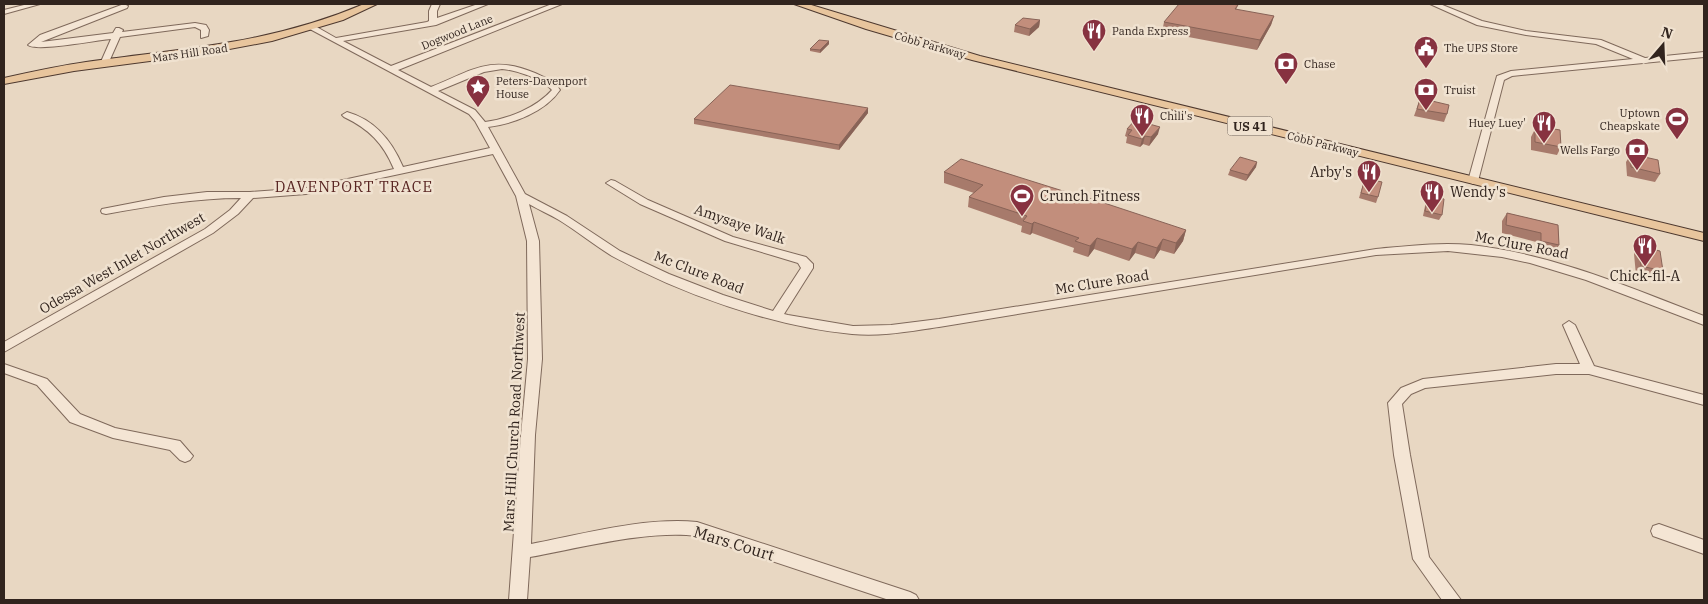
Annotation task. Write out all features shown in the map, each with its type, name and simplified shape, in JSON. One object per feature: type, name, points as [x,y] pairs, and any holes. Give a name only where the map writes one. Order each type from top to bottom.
[{"type":"main road","name":"Mars Hill Road","points":[[4,81],[104,64],[230,48],[270,40],[312,28],[372,4]]},
{"type":"main road","name":"Cobb Parkway","points":[[799,4],[976,58],[1475,176],[1704,226]]},
{"type":"main road","name":"Cobb Parkway","points":[[825,4],[895,26],[1007,57],[1475,176],[1704,237]]},
{"type":"street","points":[[4,12],[36,4]]},
{"type":"street","points":[[433,23],[433,10],[436,4]]},
{"type":"street","points":[[333,20],[324,28],[330,37],[433,23],[484,4]]},
{"type":"street","name":"Dogwood Lane","points":[[392,69],[558,4]]},
{"type":"street","points":[[1434,4],[1480,23],[1526,33],[1598,42],[1644,61]]},
{"type":"street","points":[[124,6],[43,37],[32,45],[118,32],[200,25],[205,30],[204,36]]},
{"type":"street","name":"Mars Hill Church Road Northwest","points":[[312,28],[472,112],[482,125],[521,196],[533,241],[535,359],[528,436],[518,600]]},
{"type":"street","points":[[104,64],[118,32]]},
{"type":"street","points":[[1475,176],[1500,78],[1511,74],[1704,55]]},
{"type":"street","points":[[432,90],[486,69],[504,66],[514,68],[554,86],[555,93],[521,114],[507,120],[482,125]]},
{"type":"street","points":[[347,115],[362,122],[379,134],[390,148],[400,172]]},
{"type":"street","points":[[106,211],[164,200],[199,196],[306,191],[496,150]]},
{"type":"street","name":"Amysaye Walk","points":[[611,182],[644,202],[721,236],[802,260],[807,264],[807,268],[776,316]]},
{"type":"street","name":"Odessa West Inlet Northwest","points":[[4,348],[209,231],[234,212],[250,195]]},
{"type":"street","name":"Mc Clure Road","points":[[521,196],[563,218],[616,254],[665,277],[719,298],[776,316],[853,330],[891,329],[1069,303],[1376,252],[1429,248],[1470,249],[1543,262],[1577,272],[1704,321]]},
{"type":"street","points":[[1569,325],[1589,369]]},
{"type":"street","points":[[4,368],[42,382],[75,418],[113,433],[175,445],[185,456]]},
{"type":"street","points":[[1452,600],[1422,559],[1403,464],[1395,403],[1406,390],[1423,384],[1556,369],[1589,369],[1704,400]]},
{"type":"street","name":"Mars Court","points":[[522,552],[656,528],[679,527],[697,529],[910,600]]},
{"type":"street","points":[[1659,531],[1704,547]]},
{"type":"building","points":[[1179,4],[1232,4],[1238,5],[1235,9],[1274,16],[1260,40],[1164,22]]},
{"type":"building","points":[[1023,18],[1040,20],[1030,29],[1015,25]]},
{"type":"building","points":[[819,40],[829,41],[820,50],[810,49]]},
{"type":"building","points":[[730,85],[868,108],[839,145],[694,119]]},
{"type":"building","points":[[1424,95],[1433,97],[1432,101],[1449,105],[1447,114],[1417,109],[1420,99],[1423,100]]},
{"type":"building","points":[[1135,120],[1160,127],[1151,137],[1145,136],[1142,139],[1128,135],[1132,130],[1127,129]]},
{"type":"building","points":[[1543,127],[1560,130],[1561,147],[1535,142],[1535,129],[1543,131]]},
{"type":"building","points":[[1631,154],[1658,160],[1660,174],[1631,167]]},
{"type":"building","points":[[1240,157],[1257,162],[1248,175],[1230,170]]},
{"type":"building","points":[[961,159],[1186,230],[1176,243],[1163,239],[1157,248],[1138,242],[1132,249],[1097,238],[1090,246],[1075,241],[1079,238],[1034,222],[1032,224],[1023,221],[1027,216],[969,197],[983,185],[944,172]]},
{"type":"building","points":[[1365,178],[1382,182],[1378,197],[1361,193]]},
{"type":"building","points":[[1429,195],[1444,199],[1442,215],[1425,211]]},
{"type":"building","points":[[1507,213],[1558,225],[1559,245],[1541,241],[1541,233],[1506,225]]},
{"type":"building","points":[[1639,246],[1660,251],[1663,271],[1641,266]]},
{"type":"place","name":"Panda Express","points":[[1094,52]]},
{"type":"place","name":"The UPS Store","points":[[1426,69]]},
{"type":"place","name":"Chase","points":[[1286,85]]},
{"type":"place","name":"Peters-Davenport House","points":[[478,108]]},
{"type":"place","name":"Truist","points":[[1426,111]]},
{"type":"place","name":"Chili's","points":[[1142,137]]},
{"type":"place","name":"Uptown Cheapskate","points":[[1677,140]]},
{"type":"place","name":"Huey Luey'","points":[[1544,144]]},
{"type":"place","name":"Wells Fargo","points":[[1637,171]]},
{"type":"place","name":"Arby's","points":[[1369,193]]},
{"type":"place","name":"Wendy's","points":[[1432,213]]},
{"type":"place","name":"Crunch Fitness","points":[[1022,217]]},
{"type":"place","name":"Chick-fil-A","points":[[1645,267]]},
{"type":"district","name":"DAVENPORT TRACE","points":[[354,186]]}]
